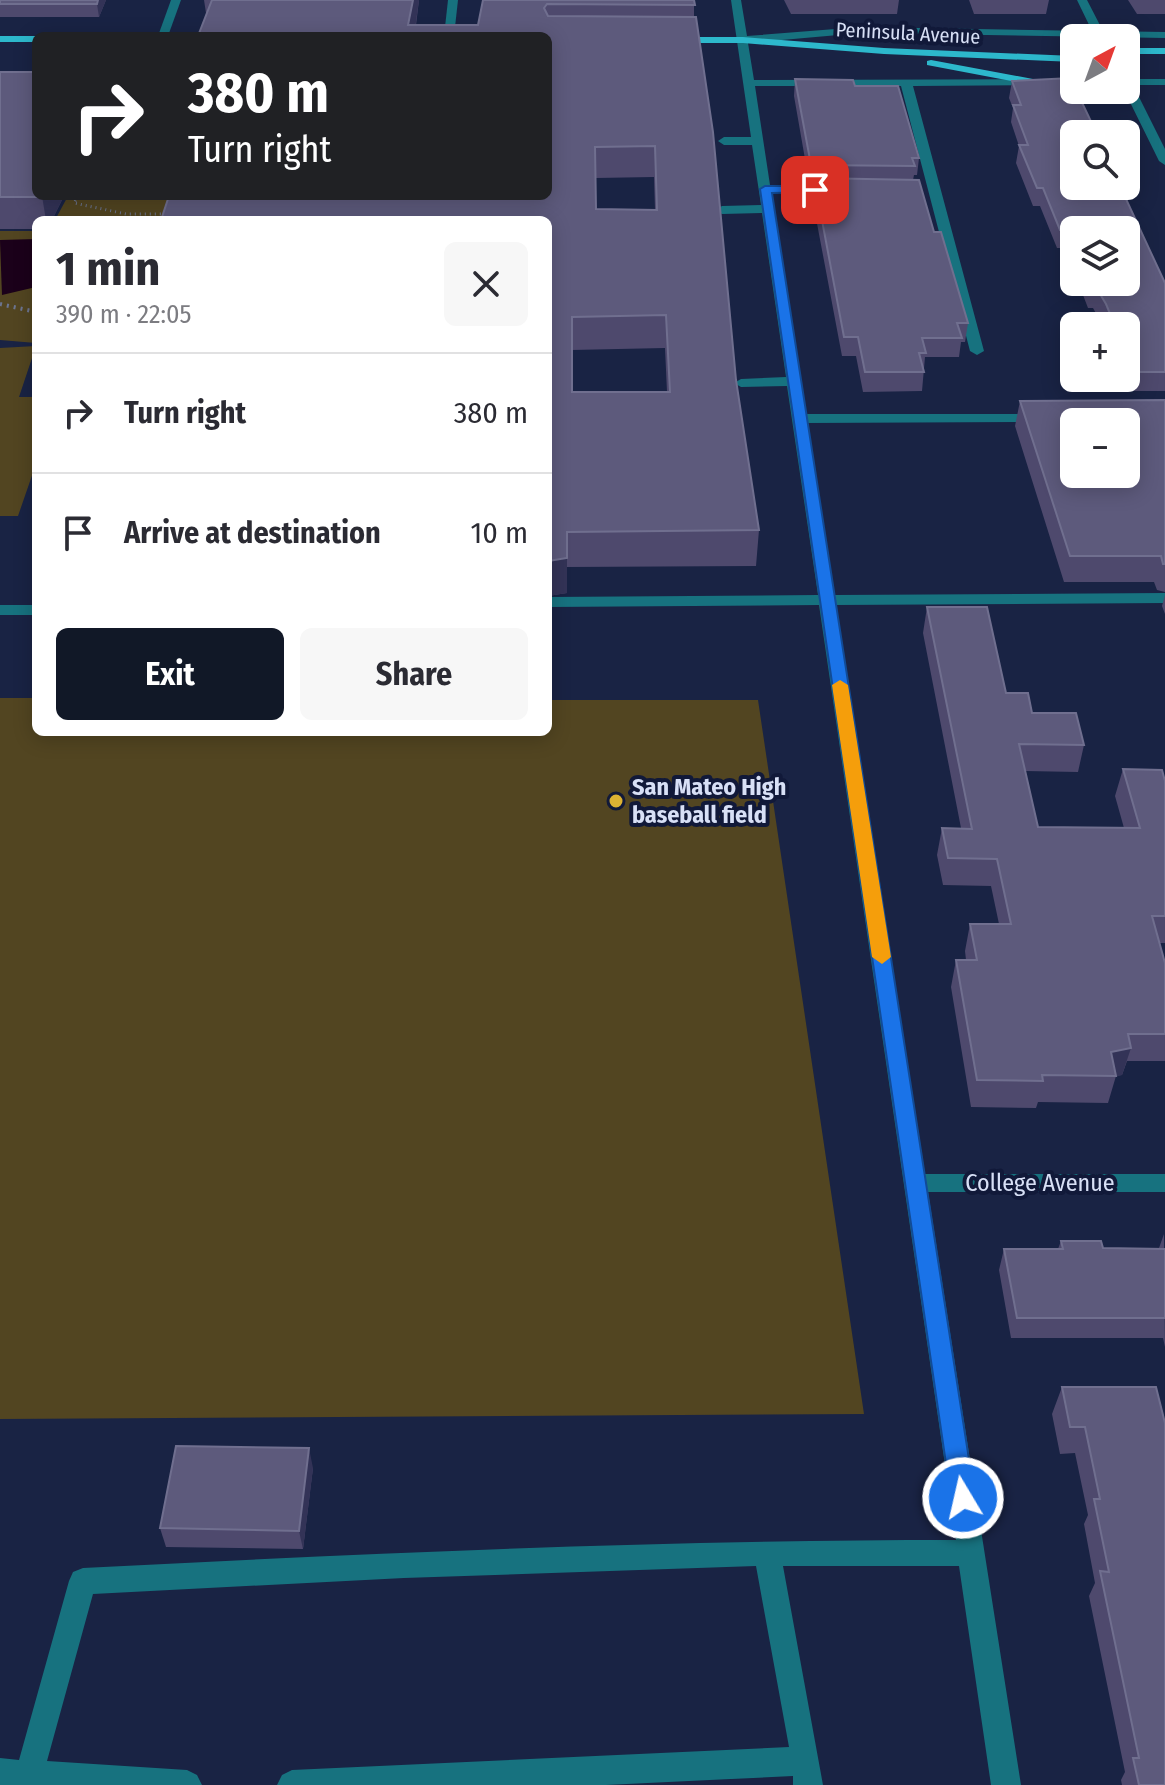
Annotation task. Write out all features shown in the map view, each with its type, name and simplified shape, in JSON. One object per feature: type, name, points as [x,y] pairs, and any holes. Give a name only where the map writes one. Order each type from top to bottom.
[{"type":"main road","points":[[0,39],[32,39]]},
{"type":"main road","name":"Peninsula Avenue","points":[[667,40],[743,40],[884,51],[1060,58]]},
{"type":"main road","points":[[884,51],[1033,82]]},
{"type":"main road","points":[[1140,51],[1165,51]]},
{"type":"main road","points":[[1140,64],[1165,64]]},
{"type":"street","points":[[164,32],[176,0]]},
{"type":"street","points":[[449,32],[453,0]]},
{"type":"street","points":[[736,0],[1006,1785]]},
{"type":"street","points":[[1082,0],[1094,24]]},
{"type":"street","name":"Peninsula Avenue","points":[[743,40],[861,30],[1060,34]]},
{"type":"street","name":"Peninsula Avenue","points":[[1140,35],[1165,35]]},
{"type":"street","name":"Peninsula Avenue","points":[[750,83],[1060,82]]},
{"type":"street","points":[[1140,83],[1165,82]]},
{"type":"street","points":[[906,83],[977,351]]},
{"type":"street","points":[[1136,104],[1165,161]]},
{"type":"street","points":[[724,141],[758,141]]},
{"type":"street","points":[[722,210],[767,199],[859,190]]},
{"type":"street","points":[[918,191],[933,191]]},
{"type":"street","points":[[741,383],[794,381]]},
{"type":"street","points":[[800,419],[1054,418]]},
{"type":"street","points":[[552,602],[1165,598]]},
{"type":"street","points":[[0,610],[32,610]]},
{"type":"street","name":"College Avenue","points":[[915,1183],[1165,1183]]},
{"type":"street","points":[[187,1785],[14,1774],[83,1581],[404,1565],[767,1553],[971,1553]]},
{"type":"street","points":[[292,1785],[807,1773],[767,1553]]},
{"type":"path","points":[[76,200],[74,203],[126,214],[171,214]]},
{"type":"path","points":[[0,304],[32,311]]},
{"type":"shaded area","points":[[66,200],[275,200],[291,216],[57,216]]},
{"type":"shaded area","points":[[0,231],[32,231],[32,343],[0,340]]},
{"type":"shaded area","points":[[32,239],[32,288],[2,295],[0,240]]},
{"type":"shaded area","points":[[32,346],[32,358],[19,397],[32,397],[32,476],[18,516],[0,516],[0,348]]},
{"type":"shaded area","points":[[0,698],[32,698],[32,736],[552,736],[552,700],[758,700],[864,1414],[0,1419]]},
{"type":"building","points":[[0,0],[98,0],[97,4],[0,4]]},
{"type":"building","points":[[212,0],[413,0],[408,25],[478,25],[483,0],[694,0],[695,5],[547,4],[544,8],[548,16],[696,17],[713,132],[736,380],[759,530],[567,532],[567,558],[552,560],[552,216],[162,216],[168,200],[552,200],[552,32],[200,32]],"holes":[[[655,146],[657,210],[596,209],[595,147]],[[666,315],[670,392],[572,392],[572,317]]]},
{"type":"building","points":[[0,72],[32,72],[32,197],[0,197]]},
{"type":"building","points":[[795,79],[853,80],[855,86],[898,86],[919,158],[912,158],[915,166],[811,165]]},
{"type":"building","points":[[1060,79],[1060,104],[1083,104],[1090,120],[1060,120],[1060,200],[1126,200],[1134,216],[1060,216],[1060,230],[1043,188],[1037,188],[1019,145],[1028,145],[1013,105],[1021,105],[1012,81]]},
{"type":"building","points":[[814,178],[919,180],[934,232],[941,232],[968,323],[957,323],[962,338],[922,338],[926,353],[919,353],[924,372],[865,372],[858,337],[844,337]]},
{"type":"building","points":[[1140,229],[1165,283],[1165,372],[1140,372],[1140,312],[1109,312],[1101,296],[1140,296]]},
{"type":"building","points":[[1165,400],[1165,564],[1161,556],[1070,556],[1020,401]]},
{"type":"building","points":[[927,607],[987,607],[1006,693],[1028,693],[1032,713],[1076,713],[1084,745],[1019,744],[1038,827],[1140,828],[1123,769],[1162,770],[1165,781],[1165,916],[1152,916],[1165,963],[1165,1034],[1128,1034],[1131,1048],[1111,1052],[1116,1076],[1042,1075],[1043,1081],[977,1080],[956,960],[977,960],[970,924],[1011,924],[997,859],[948,858],[942,828],[972,829]]},
{"type":"building","points":[[1061,1241],[1101,1241],[1103,1248],[1165,1249],[1165,1318],[1017,1318],[1004,1249],[1063,1249]]},
{"type":"building","points":[[1062,1387],[1156,1387],[1165,1423],[1165,1785],[1139,1785],[1133,1758],[1139,1758],[1100,1571],[1109,1572],[1094,1499],[1100,1499],[1085,1427],[1070,1427]]},
{"type":"building","points":[[176,1446],[309,1448],[299,1531],[160,1528]]},
{"type":"slow traffic","points":[[840,685],[882,957]]},
{"type":"place","name":"San Mateo High baseball field","points":[[616,801]]},
{"type":"route","points":[[815,190],[765,189],[963,1498]]}]
